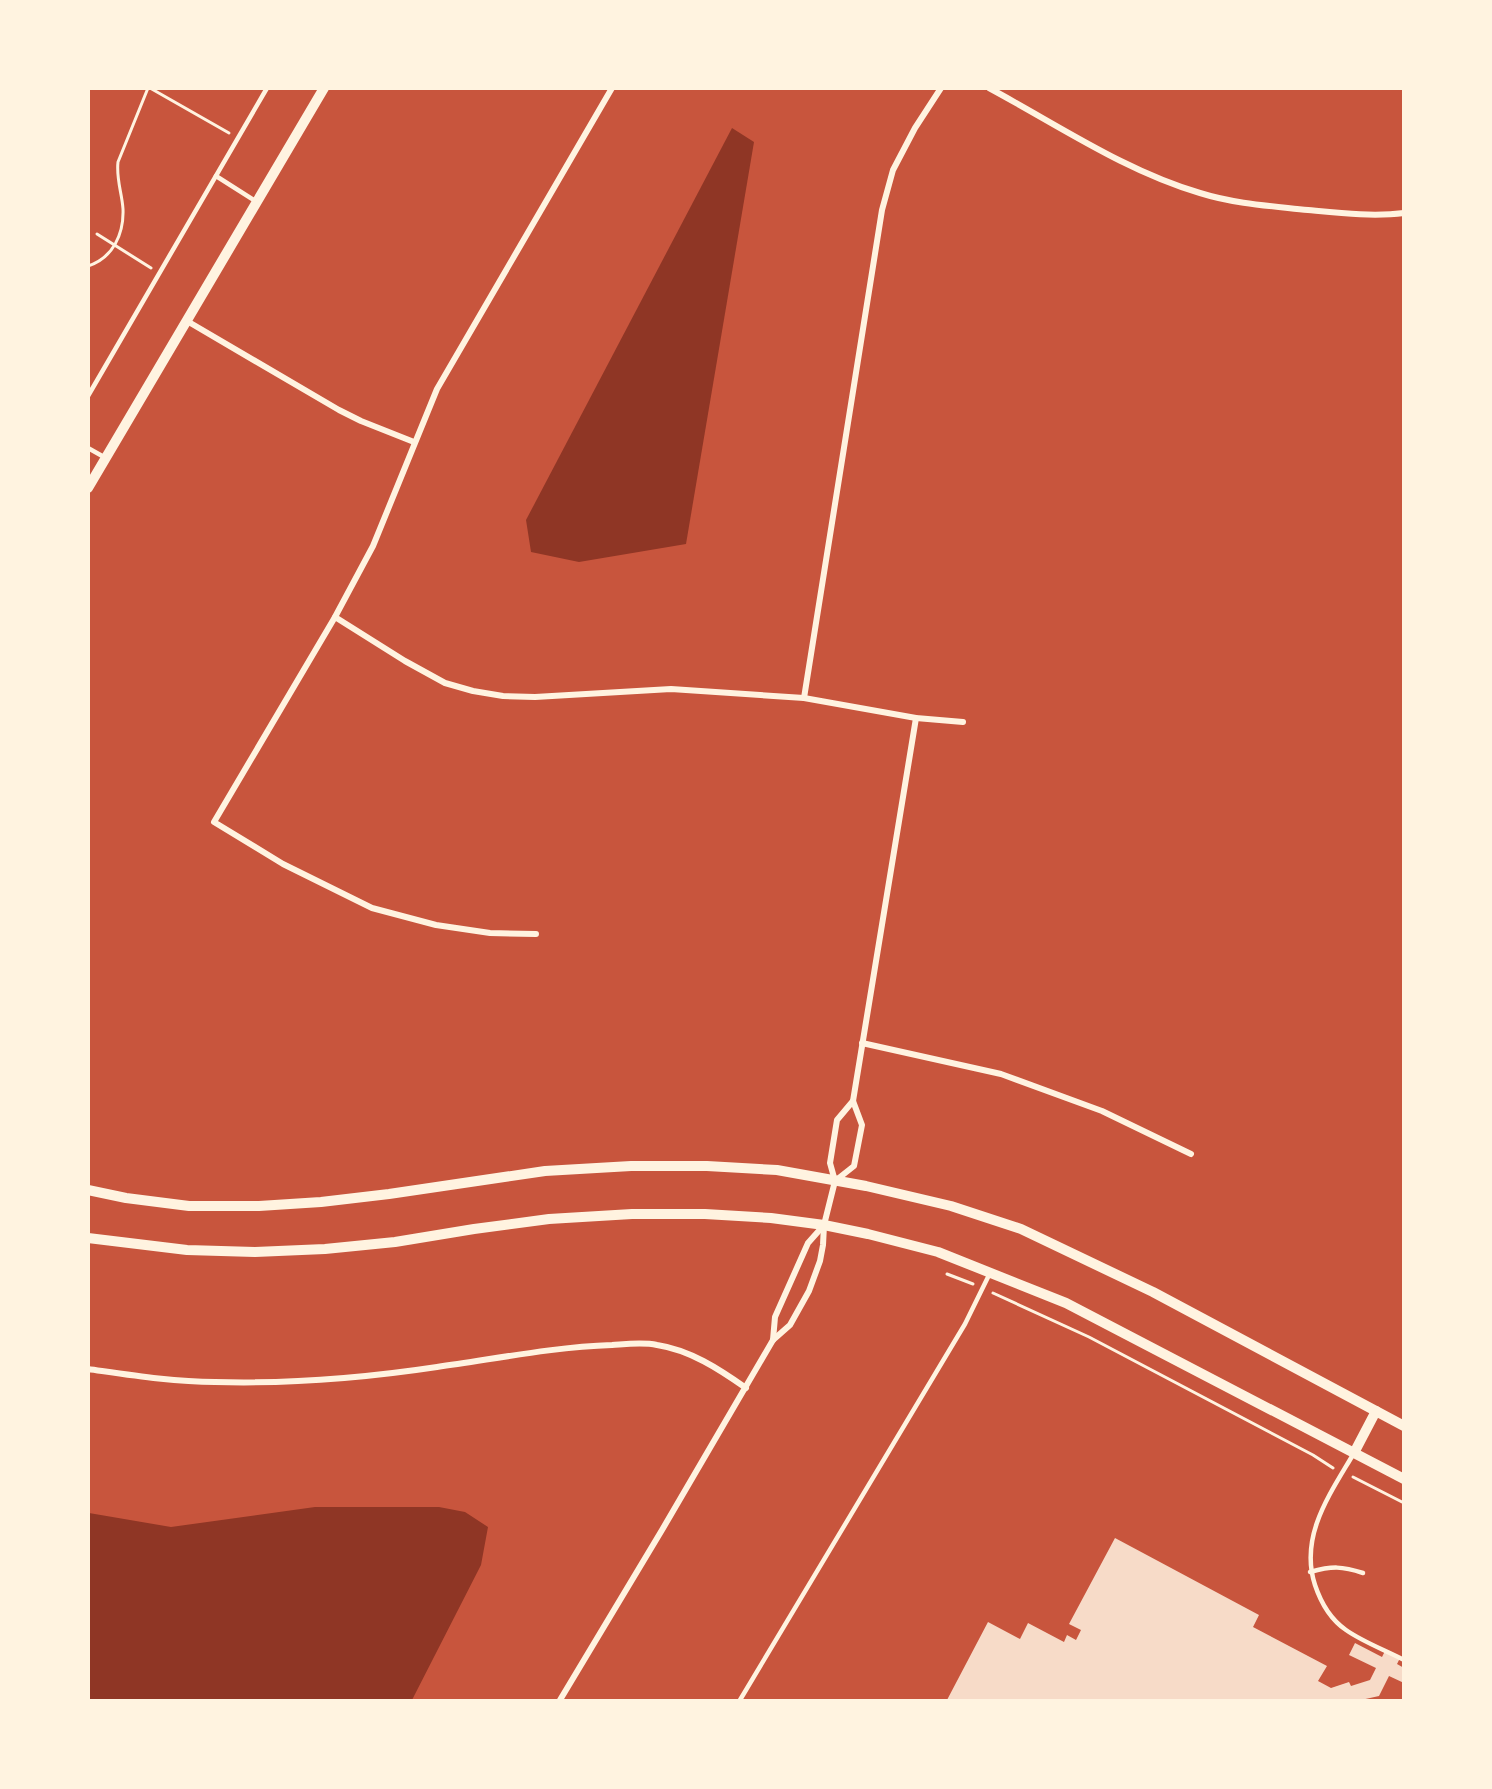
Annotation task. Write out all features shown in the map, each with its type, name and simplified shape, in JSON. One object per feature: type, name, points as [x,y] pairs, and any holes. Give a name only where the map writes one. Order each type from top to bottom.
[{"type":"street","points":[[88,488],[324,88]]},
{"type":"street","points":[[536,934],[490,933],[436,925],[372,908],[283,864],[214,822],[334,617],[372,546],[414,441],[454,357],[612,88]]},
{"type":"street","points":[[804,698],[882,210],[893,170],[915,128],[941,88]]},
{"type":"street","points":[[989,88],[1125,162],[1201,194],[1247,203],[1337,213],[1404,213]]},
{"type":"street","points":[[187,321],[339,410],[414,441]]},
{"type":"street","points":[[334,617],[405,662],[445,682],[473,691],[502,696],[535,697],[671,689],[804,698],[916,718],[963,722]]},
{"type":"street","points":[[835,1181],[854,1166],[862,1125],[853,1101],[916,718]]},
{"type":"street","points":[[862,1043],[1000,1074],[1102,1111],[1191,1154]]},
{"type":"street","points":[[560,1701],[773,1340],[790,1325],[809,1291],[823,1245],[824,1225],[835,1181],[830,1163],[837,1120],[853,1101]]},
{"type":"street","points":[[88,1190],[126,1198],[189,1206],[258,1206],[389,1194],[545,1170],[707,1166],[777,1170],[866,1186],[951,1206],[1021,1229],[1153,1292],[1404,1426]]},
{"type":"street","points":[[88,1238],[187,1250],[255,1252],[325,1249],[395,1242],[474,1228],[549,1219],[632,1214],[705,1214],[771,1218],[824,1225],[938,1252],[1066,1303],[1404,1479]]},
{"type":"street","points":[[773,1340],[775,1317],[808,1243],[824,1225]]},
{"type":"street","points":[[88,1369],[139,1377],[214,1382],[278,1381],[357,1376],[592,1345],[645,1344],[677,1349],[698,1358],[746,1388]]},
{"type":"street","points":[[1354,1453],[1376,1412]]},
{"type":"lane","points":[[88,396],[267,88]]},
{"type":"lane","points":[[216,176],[257,202]]},
{"type":"lane","points":[[88,448],[107,458]]},
{"type":"lane","points":[[740,1701],[965,1323],[990,1273]]},
{"type":"lane","points":[[1354,1453],[1323,1506],[1315,1526],[1309,1548],[1310,1572],[1318,1597],[1331,1617],[1347,1631],[1404,1660]]},
{"type":"lane","points":[[1310,1572],[1331,1567],[1346,1567],[1364,1573]]},
{"type":"path","points":[[88,266],[100,262],[114,246],[121,231],[123,209],[117,175],[118,162],[149,88],[238,138]]},
{"type":"path","points":[[97,234],[160,273]]},
{"type":"path","points":[[947,1274],[966,1281]]},
{"type":"path","points":[[1003,1297],[1124,1355],[1325,1463]]},
{"type":"path","points":[[1361,1482],[1404,1503]]},
{"type":"shaded area","points":[[732,128],[754,142],[686,544],[579,562],[531,552],[526,520]]},
{"type":"shaded area","points":[[315,1507],[439,1507],[465,1512],[488,1527],[481,1565],[412,1700],[89,1700],[89,1513],[171,1527]]},
{"type":"building","points":[[1115,1538],[1259,1615],[1253,1627],[1327,1666],[1318,1681],[1331,1688],[1349,1682],[1351,1686],[1370,1680],[1376,1668],[1349,1655],[1355,1643],[1382,1657],[1385,1651],[1400,1658],[1397,1664],[1404,1668],[1404,1683],[1389,1676],[1379,1696],[1361,1700],[947,1700],[988,1622],[1020,1639],[1028,1623],[1064,1642],[1067,1635],[1076,1640],[1081,1630],[1069,1624]]}]
